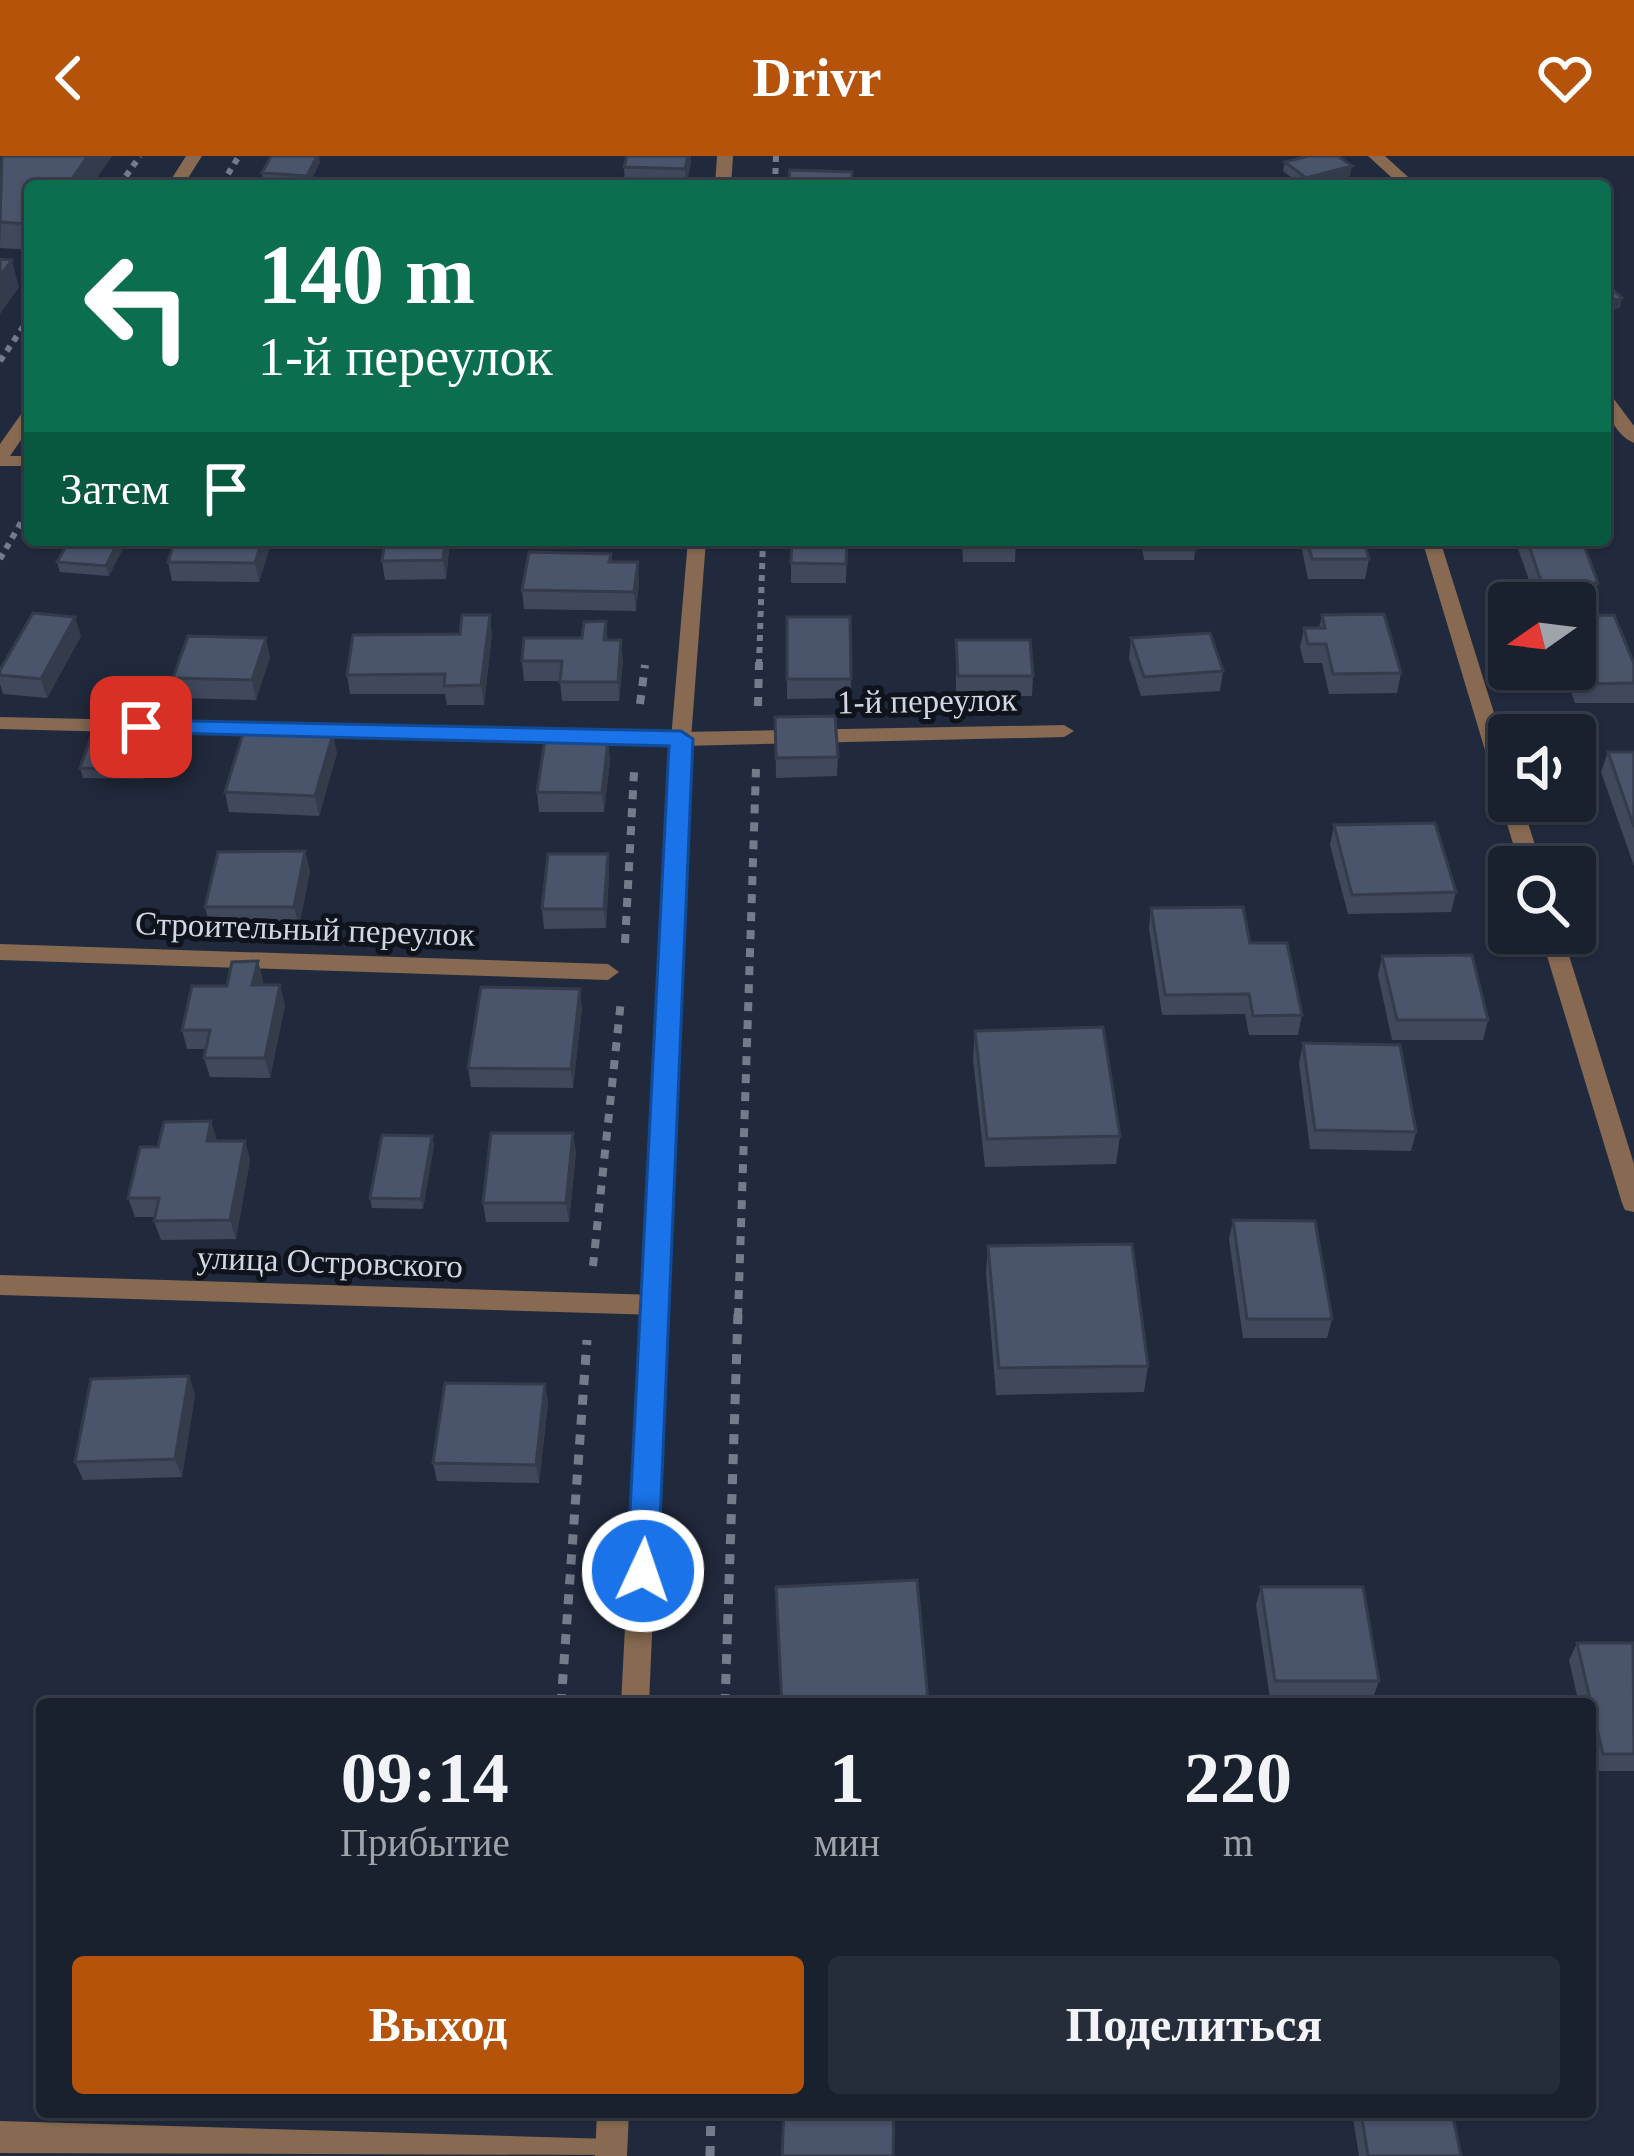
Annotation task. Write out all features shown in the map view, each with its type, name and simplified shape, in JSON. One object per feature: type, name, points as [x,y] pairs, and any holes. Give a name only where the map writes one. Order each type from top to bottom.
[{"type":"street","points":[[1376,156],[1403,180]]},
{"type":"street","points":[[1611,407],[1634,438]]},
{"type":"street","points":[[0,459],[24,423]]},
{"type":"street","points":[[635,1698],[681,739],[697,546]]},
{"type":"street","points":[[1433,546],[1488,726]]},
{"type":"street","name":"1-й переулок","points":[[0,722],[681,739],[1064,730]]},
{"type":"street","name":"Строительный переулок","points":[[0,952],[608,972]]},
{"type":"street","points":[[1557,954],[1634,1202]]},
{"type":"street","name":"улица Островского","points":[[0,1285],[657,1305]]},
{"type":"street","points":[[0,2137],[610,2156],[613,2118]]},
{"type":"path","points":[[0,362],[24,326]]},
{"type":"path","points":[[0,560],[24,518]]},
{"type":"path","points":[[725,1698],[764,546]]},
{"type":"path","points":[[625,948],[635,738],[647,650]]},
{"type":"path","points":[[561,1698],[590,1303],[621,995]]},
{"type":"path","points":[[710,2156],[711,2118]]},
{"type":"building","points":[[2,156],[88,156],[71,180],[24,180],[24,224],[0,222]]},
{"type":"building","points":[[271,156],[317,156],[307,176],[262,173]]},
{"type":"building","points":[[627,156],[688,156],[685,169],[624,167]]},
{"type":"building","points":[[1338,156],[1352,166],[1306,178],[1285,162]]},
{"type":"building","points":[[790,170],[852,172],[851,180],[789,180]]},
{"type":"building","points":[[0,259],[12,260],[0,276]]},
{"type":"building","points":[[66,546],[116,546],[106,566],[57,562]]},
{"type":"building","points":[[173,546],[260,546],[255,563],[168,562]]},
{"type":"building","points":[[384,546],[444,546],[443,560],[382,561]]},
{"type":"building","points":[[792,546],[847,546],[846,564],[791,563]]},
{"type":"building","points":[[1145,546],[1194,546],[1195,550],[1145,550]]},
{"type":"building","points":[[1309,546],[1366,546],[1369,559],[1312,559]]},
{"type":"building","points":[[1529,546],[1584,546],[1598,583],[1541,582]]},
{"type":"building","points":[[529,552],[611,554],[609,562],[638,562],[634,592],[522,590]]},
{"type":"building","points":[[33,613],[75,617],[41,679],[0,675],[0,670]]},
{"type":"building","points":[[1384,614],[1401,673],[1333,674],[1326,644],[1308,644],[1304,628],[1325,628],[1322,615]]},
{"type":"building","points":[[462,615],[490,615],[481,685],[444,686],[445,674],[347,675],[353,635],[460,634]]},
{"type":"building","points":[[1596,615],[1614,615],[1634,664],[1634,683],[1596,684]]},
{"type":"building","points":[[787,617],[850,617],[851,679],[787,679]]},
{"type":"building","points":[[606,621],[604,640],[621,640],[618,682],[560,682],[562,661],[522,661],[524,638],[582,638],[584,622]]},
{"type":"building","points":[[1210,633],[1223,671],[1144,677],[1131,638]]},
{"type":"building","points":[[188,636],[266,638],[252,680],[173,678]]},
{"type":"building","points":[[956,640],[1030,640],[1033,676],[958,676]]},
{"type":"building","points":[[835,716],[838,757],[776,758],[775,717]]},
{"type":"building","points":[[244,730],[333,734],[315,796],[225,792]]},
{"type":"building","points":[[91,736],[152,737],[141,769],[80,768]]},
{"type":"building","points":[[545,740],[608,741],[602,793],[537,792]]},
{"type":"building","points":[[1608,752],[1634,752],[1634,827]]},
{"type":"building","points":[[1435,823],[1456,892],[1352,895],[1334,825]]},
{"type":"building","points":[[305,851],[294,907],[205,907],[218,852]]},
{"type":"building","points":[[548,854],[608,854],[604,909],[542,909]]},
{"type":"building","points":[[1243,907],[1250,943],[1287,943],[1302,1015],[1253,1016],[1249,994],[1165,995],[1151,908]]},
{"type":"building","points":[[1472,955],[1488,1020],[1397,1020],[1382,956]]},
{"type":"building","points":[[258,961],[252,985],[280,985],[265,1058],[204,1058],[210,1030],[182,1030],[192,986],[227,986],[232,962]]},
{"type":"building","points":[[481,987],[580,989],[571,1069],[468,1068]]},
{"type":"building","points":[[1103,1027],[1120,1136],[987,1139],[975,1031]]},
{"type":"building","points":[[1303,1043],[1400,1045],[1416,1132],[1315,1130]]},
{"type":"building","points":[[211,1121],[207,1141],[245,1141],[230,1220],[154,1221],[159,1198],[128,1198],[140,1147],[158,1147],[164,1122]]},
{"type":"building","points":[[491,1133],[573,1133],[566,1203],[483,1203]]},
{"type":"building","points":[[382,1135],[432,1136],[421,1199],[370,1198]]},
{"type":"building","points":[[1233,1220],[1315,1221],[1332,1319],[1247,1319]]},
{"type":"building","points":[[1132,1244],[1148,1366],[999,1368],[988,1246]]},
{"type":"building","points":[[189,1376],[175,1459],[75,1462],[91,1379]]},
{"type":"building","points":[[445,1383],[545,1384],[536,1465],[433,1463]]},
{"type":"building","points":[[917,1580],[928,1698],[782,1698],[776,1587]]},
{"type":"building","points":[[1261,1587],[1363,1587],[1379,1681],[1275,1681]]},
{"type":"building","points":[[1577,1643],[1633,1643],[1634,1754],[1603,1754],[1596,1698],[1590,1698]]},
{"type":"building","points":[[784,2118],[894,2118],[893,2156],[782,2156]]},
{"type":"building","points":[[1362,2118],[1453,2118],[1461,2156],[1368,2156]]},
{"type":"route","points":[[141,727],[681,739],[643,1571]]}]
